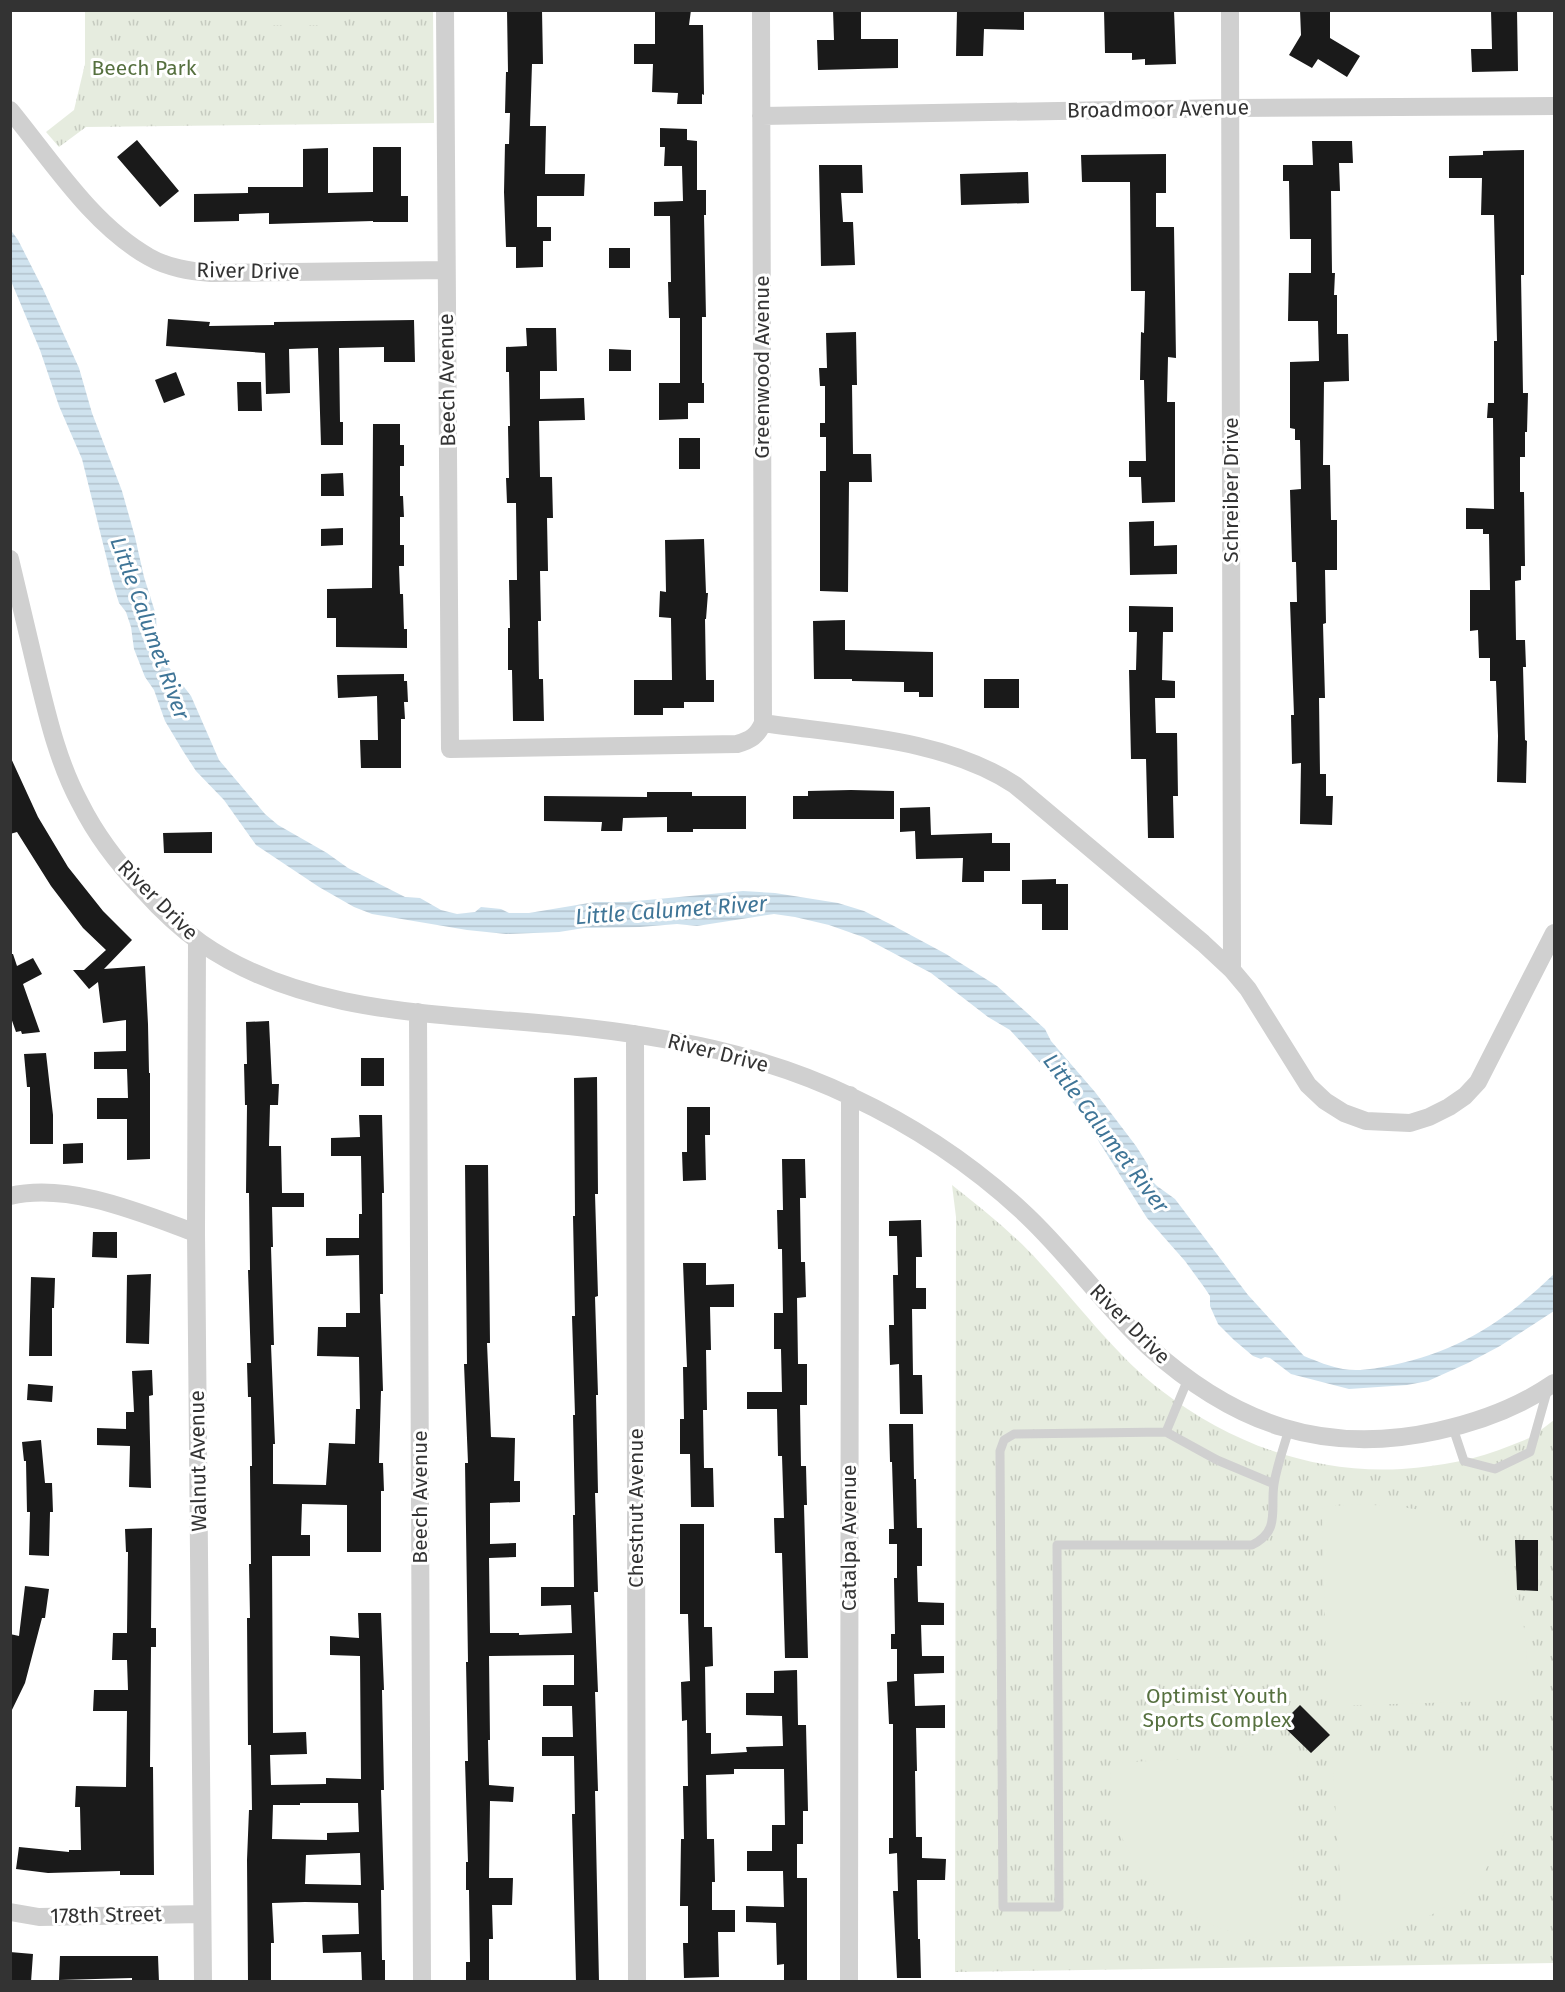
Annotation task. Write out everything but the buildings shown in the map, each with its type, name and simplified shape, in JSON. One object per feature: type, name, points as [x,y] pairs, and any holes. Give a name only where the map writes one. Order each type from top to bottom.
[{"type":"street","name":"Beech Avenue","points":[[445,10],[450,749],[737,744],[749,741],[758,733],[763,723]]},
{"type":"street","name":"Greenwood Avenue","points":[[761,10],[763,723]]},
{"type":"street","name":"Schreiber Drive","points":[[1230,10],[1232,970]]},
{"type":"street","name":"Broadmoor Avenue","points":[[761,116],[1229,108],[1554,106]]},
{"type":"street","name":"River Drive","points":[[10,110],[93,213],[120,238],[150,258],[178,269],[212,273],[446,270]]},
{"type":"street","name":"River Drive","points":[[10,559],[50,727],[80,804],[105,845],[159,908],[197,940],[234,964],[280,985],[323,997],[418,1012],[635,1034],[692,1044],[794,1072],[850,1095],[938,1145],[998,1191],[1049,1238],[1146,1344],[1188,1378],[1233,1407],[1289,1429],[1340,1440],[1380,1440],[1416,1436],[1453,1428],[1514,1407],[1551,1386]]},
{"type":"street","points":[[763,723],[927,748],[972,761],[995,772],[1033,800],[1232,970],[1248,988],[1308,1085],[1324,1101],[1344,1113],[1366,1121],[1410,1123],[1429,1117],[1465,1096],[1478,1082],[1554,933]]},
{"type":"street","name":"Walnut Avenue","points":[[197,940],[195,1233],[203,1982]]},
{"type":"street","name":"Beech Avenue","points":[[418,1012],[422,1982]]},
{"type":"street","name":"Chestnut Avenue","points":[[635,1034],[637,1982]]},
{"type":"street","name":"Catalpa Avenue","points":[[849,1982],[850,1095]]},
{"type":"street","points":[[10,1196],[21,1193],[73,1195],[127,1208],[195,1233]]},
{"type":"street","name":"178th Street","points":[[10,1912],[39,1917],[202,1914]]},
{"type":"lane","points":[[1166,1432],[1188,1378]]},
{"type":"lane","points":[[1453,1428],[1464,1461],[1495,1469],[1530,1452],[1551,1386]]},
{"type":"lane","points":[[1274,1484],[1217,1460],[1166,1432],[1014,1434],[1004,1440],[1000,1451],[1003,1907],[1059,1907],[1057,1545],[1252,1545],[1260,1541],[1270,1529],[1274,1517],[1274,1484],[1289,1429]]},
{"type":"green space","name":"Beech Park","points":[[85,11],[433,11],[434,123],[86,127],[59,147],[46,132],[74,110],[85,64]]},
{"type":"green space","points":[[183,11],[214,11],[214,20],[183,20]]},
{"type":"green space","points":[[228,11],[258,11],[258,20],[228,20]]},
{"type":"green space","points":[[272,11],[334,11],[334,25],[272,25]]},
{"type":"green space","name":"Optimist Youth Sports Complex","points":[[952,1185],[1030,1252],[1114,1346],[1145,1377],[1189,1410],[1216,1426],[1275,1452],[1337,1466],[1402,1469],[1445,1464],[1485,1455],[1530,1437],[1554,1420],[1554,1963],[955,1972],[956,1217]]},
{"type":"green space","points":[[1358,1504],[1406,1508],[1435,1514],[1468,1531],[1494,1556],[1512,1587],[1523,1622],[1529,1700],[1327,1706],[1322,1507]]},
{"type":"green space","points":[[1298,1753],[1290,1941],[1238,1934],[1190,1913],[1168,1898],[1149,1880],[1133,1859],[1115,1817],[1110,1763]]},
{"type":"green space","points":[[1332,1756],[1518,1756],[1512,1804],[1499,1846],[1489,1865],[1458,1898],[1437,1912],[1392,1931],[1344,1938]]},
{"type":"water","name":"Little Calumet River","points":[[10,229],[43,289],[79,368],[92,413],[122,491],[156,615],[161,657],[191,696],[219,760],[265,814],[278,825],[348,868],[405,897],[420,898],[441,910],[457,914],[475,912],[481,907],[501,909],[509,913],[529,913],[595,902],[626,902],[743,891],[775,893],[838,903],[864,911],[892,925],[946,954],[997,986],[1045,1029],[1051,1041],[1095,1092],[1136,1146],[1148,1165],[1149,1178],[1175,1199],[1248,1295],[1304,1356],[1318,1362],[1343,1369],[1362,1370],[1393,1365],[1440,1351],[1481,1332],[1518,1306],[1554,1274],[1554,1311],[1500,1346],[1428,1381],[1407,1385],[1349,1389],[1291,1374],[1270,1358],[1261,1359],[1253,1356],[1218,1324],[1210,1306],[1210,1296],[1185,1261],[1147,1218],[1079,1110],[1010,1030],[988,1017],[931,973],[863,937],[829,925],[774,914],[697,926],[677,924],[506,934],[467,930],[372,914],[354,907],[319,887],[256,845],[224,800],[196,771],[165,721],[154,690],[145,677],[134,649],[126,612],[119,603],[112,580],[82,459],[11,281]]}]
